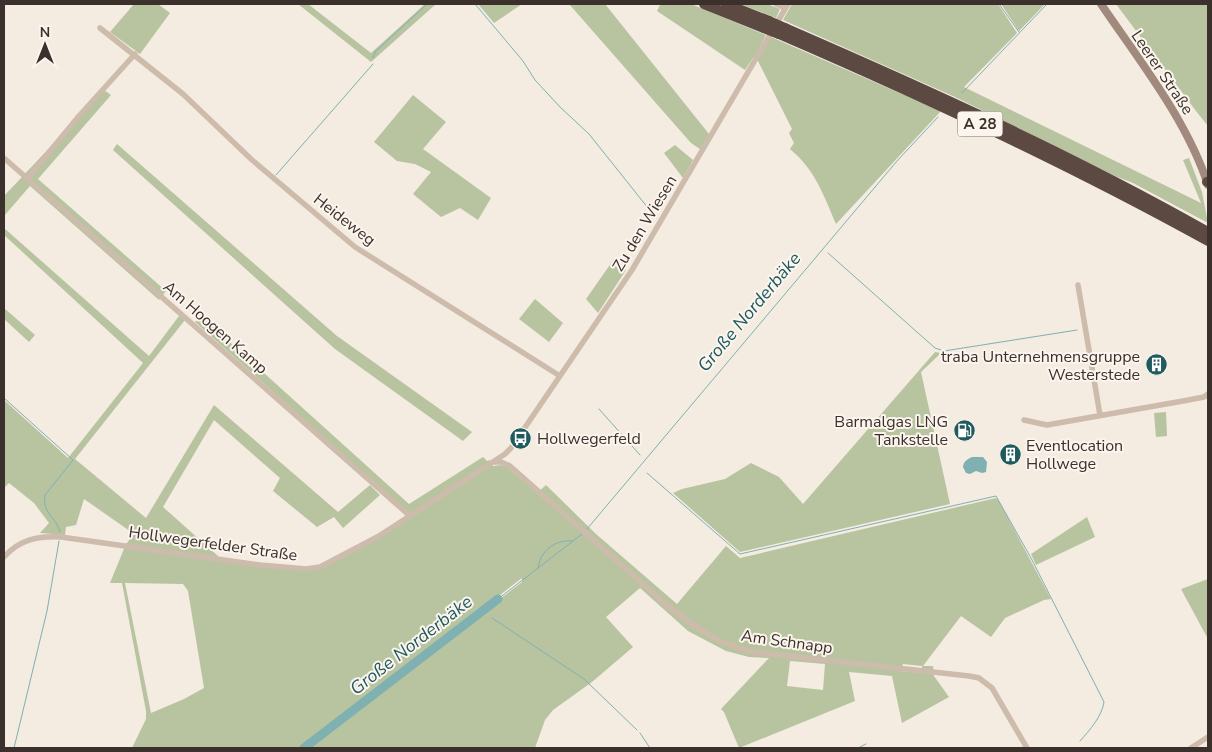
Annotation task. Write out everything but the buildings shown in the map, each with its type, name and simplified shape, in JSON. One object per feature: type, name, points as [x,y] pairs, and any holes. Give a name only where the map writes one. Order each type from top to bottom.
[{"type":"highway","name":"A 28","points":[[704,4],[767,25],[871,65],[998,124],[1115,182],[1208,236]]},
{"type":"highway","name":"A 28","points":[[726,4],[767,25]]},
{"type":"main road","name":"Leerer Straße","points":[[1101,4],[1183,126],[1208,183]]},
{"type":"street","points":[[776,4],[787,6]]},
{"type":"street","name":"Zu den Wiesen","points":[[512,448],[632,270],[787,6]]},
{"type":"street","name":"Heideweg","points":[[100,28],[183,94],[251,159],[355,247],[560,376]]},
{"type":"street","points":[[27,179],[79,116],[135,54]]},
{"type":"street","name":"Am Hoogen Kamp","points":[[4,158],[410,516]]},
{"type":"street","points":[[1078,285],[1100,415]]},
{"type":"street","points":[[1024,420],[1047,425],[1207,396]]},
{"type":"street","points":[[510,466],[509,458],[512,448]]},
{"type":"street","name":"Hollwegerfelder Straße","points":[[4,557],[16,546],[28,539],[44,536],[260,565],[306,569],[320,567],[379,536],[494,462],[512,448]]},
{"type":"street","name":"Am Schnapp","points":[[494,462],[501,462],[510,466],[663,602],[716,640],[732,647],[753,652],[979,678],[992,688],[1027,748]]},
{"type":"street","points":[[1191,748],[1208,737]]},
{"type":"green space","points":[[134,4],[158,4],[170,13],[140,54],[110,32]]},
{"type":"green space","points":[[298,4],[308,4],[371,53],[425,4],[436,4],[371,62]]},
{"type":"green space","points":[[478,4],[522,4],[494,23]]},
{"type":"green space","points":[[569,4],[605,4],[709,134],[700,149],[691,143]]},
{"type":"green space","points":[[658,4],[691,4],[766,35],[760,47],[771,37],[941,111],[836,224],[813,174],[790,149],[794,143],[789,133],[792,129],[758,61],[753,58],[745,70],[657,11],[660,5]]},
{"type":"green space","points":[[740,4],[767,4],[780,9],[776,18]]},
{"type":"green space","points":[[792,4],[998,4],[1017,33],[964,87],[1201,203],[1183,160],[1189,158],[1202,192],[1208,223],[1133,183],[1115,176],[955,97],[783,20]]},
{"type":"green space","points":[[1001,4],[1045,4],[1019,31]]},
{"type":"green space","points":[[1116,4],[1208,4],[1208,126],[1196,111]]},
{"type":"green space","points":[[104,90],[111,95],[38,179],[166,291],[159,300],[30,186],[4,216],[4,196]]},
{"type":"green space","points":[[413,95],[446,122],[423,149],[491,198],[478,220],[460,208],[441,217],[413,194],[431,172],[415,164],[397,161],[374,142]]},
{"type":"green space","points":[[117,144],[337,336],[472,432],[463,441],[335,349],[113,150]]},
{"type":"green space","points":[[675,145],[693,160],[683,178],[664,153]]},
{"type":"green space","points":[[4,228],[149,356],[179,316],[185,320],[75,459],[146,518],[214,405],[338,512],[370,485],[380,495],[343,528],[334,517],[317,527],[273,491],[280,478],[214,420],[163,507],[218,556],[218,560],[322,568],[410,514],[195,322],[201,316],[409,504],[483,457],[487,461],[489,460],[493,466],[501,465],[507,467],[537,493],[546,485],[596,534],[677,604],[726,546],[740,558],[996,498],[1051,599],[1044,600],[1005,618],[991,637],[961,616],[923,666],[933,666],[934,676],[949,697],[902,723],[892,676],[849,672],[855,701],[739,748],[721,709],[769,658],[749,657],[726,651],[688,631],[640,588],[606,617],[633,647],[592,682],[553,710],[545,720],[535,748],[307,748],[522,582],[522,578],[302,748],[132,748],[146,719],[146,711],[122,583],[110,583],[126,544],[134,534],[84,499],[76,525],[66,527],[65,535],[40,533],[49,523],[34,503],[9,483],[4,488],[4,400],[68,458],[143,363],[4,235]],"holes":[[[125,583],[183,584],[188,591],[204,688],[151,713]],[[790,661],[825,664],[823,690],[787,686]],[[903,664],[922,666],[922,673],[900,671]]]},
{"type":"green space","points":[[614,259],[626,270],[598,313],[586,299]]},
{"type":"green space","points":[[535,299],[563,323],[549,342],[519,319]]},
{"type":"green space","points":[[4,308],[35,335],[29,342],[4,319]]},
{"type":"green space","points":[[935,352],[941,353],[921,372],[950,504],[740,552],[673,493],[682,489],[725,479],[751,463],[779,477],[803,504]]},
{"type":"green space","points":[[1166,412],[1167,436],[1156,437],[1154,413]]},
{"type":"green space","points":[[1087,517],[1095,537],[1036,565],[1031,554]]},
{"type":"green space","points":[[1208,579],[1208,639],[1181,589]]},
{"type":"water","points":[[972,457],[983,457],[987,462],[986,472],[966,473],[963,467],[964,463]]},
{"type":"waterway","points":[[373,58],[375,52],[427,4]]},
{"type":"waterway","points":[[475,4],[523,61],[535,80],[589,134],[656,218]]},
{"type":"waterway","points":[[999,4],[1019,32]]},
{"type":"waterway","name":"Große Norderbäke","points":[[962,93],[1047,4]]},
{"type":"waterway","points":[[276,175],[373,64]]},
{"type":"waterway","name":"Große Norderbäke","points":[[587,529],[897,161],[938,117]]},
{"type":"waterway","points":[[828,253],[935,348],[944,351],[1077,330]]},
{"type":"waterway","points":[[4,398],[73,460],[45,495],[47,511],[56,522],[60,532]]},
{"type":"waterway","points":[[599,409],[640,455]]},
{"type":"waterway","points":[[647,473],[740,554],[996,496],[1031,558],[1104,702],[1098,718],[1080,741]]},
{"type":"waterway","name":"Große Norderbäke","points":[[498,599],[582,534]]},
{"type":"waterway","points":[[14,748],[47,611],[59,541]]},
{"type":"waterway","name":"Große Norderbäke","points":[[538,568],[542,556],[550,547],[560,542],[573,541]]},
{"type":"waterway","name":"Große Norderbäke","points":[[304,748],[498,599]]},
{"type":"waterway","points":[[492,618],[584,679],[637,730]]},
{"type":"waterway","points":[[640,733],[650,748]]},
{"type":"waterway","points":[[858,748],[866,744]]},
{"type":"place","name":"traba Unternehmensgruppe Westerstede","points":[[1156,365]]},
{"type":"place","name":"Barmalgas LNG Tankstelle","points":[[964,430]]},
{"type":"place","name":"Hollwegerfeld","points":[[521,438]]},
{"type":"place","name":"Eventlocation Hollwege","points":[[1010,454]]}]
